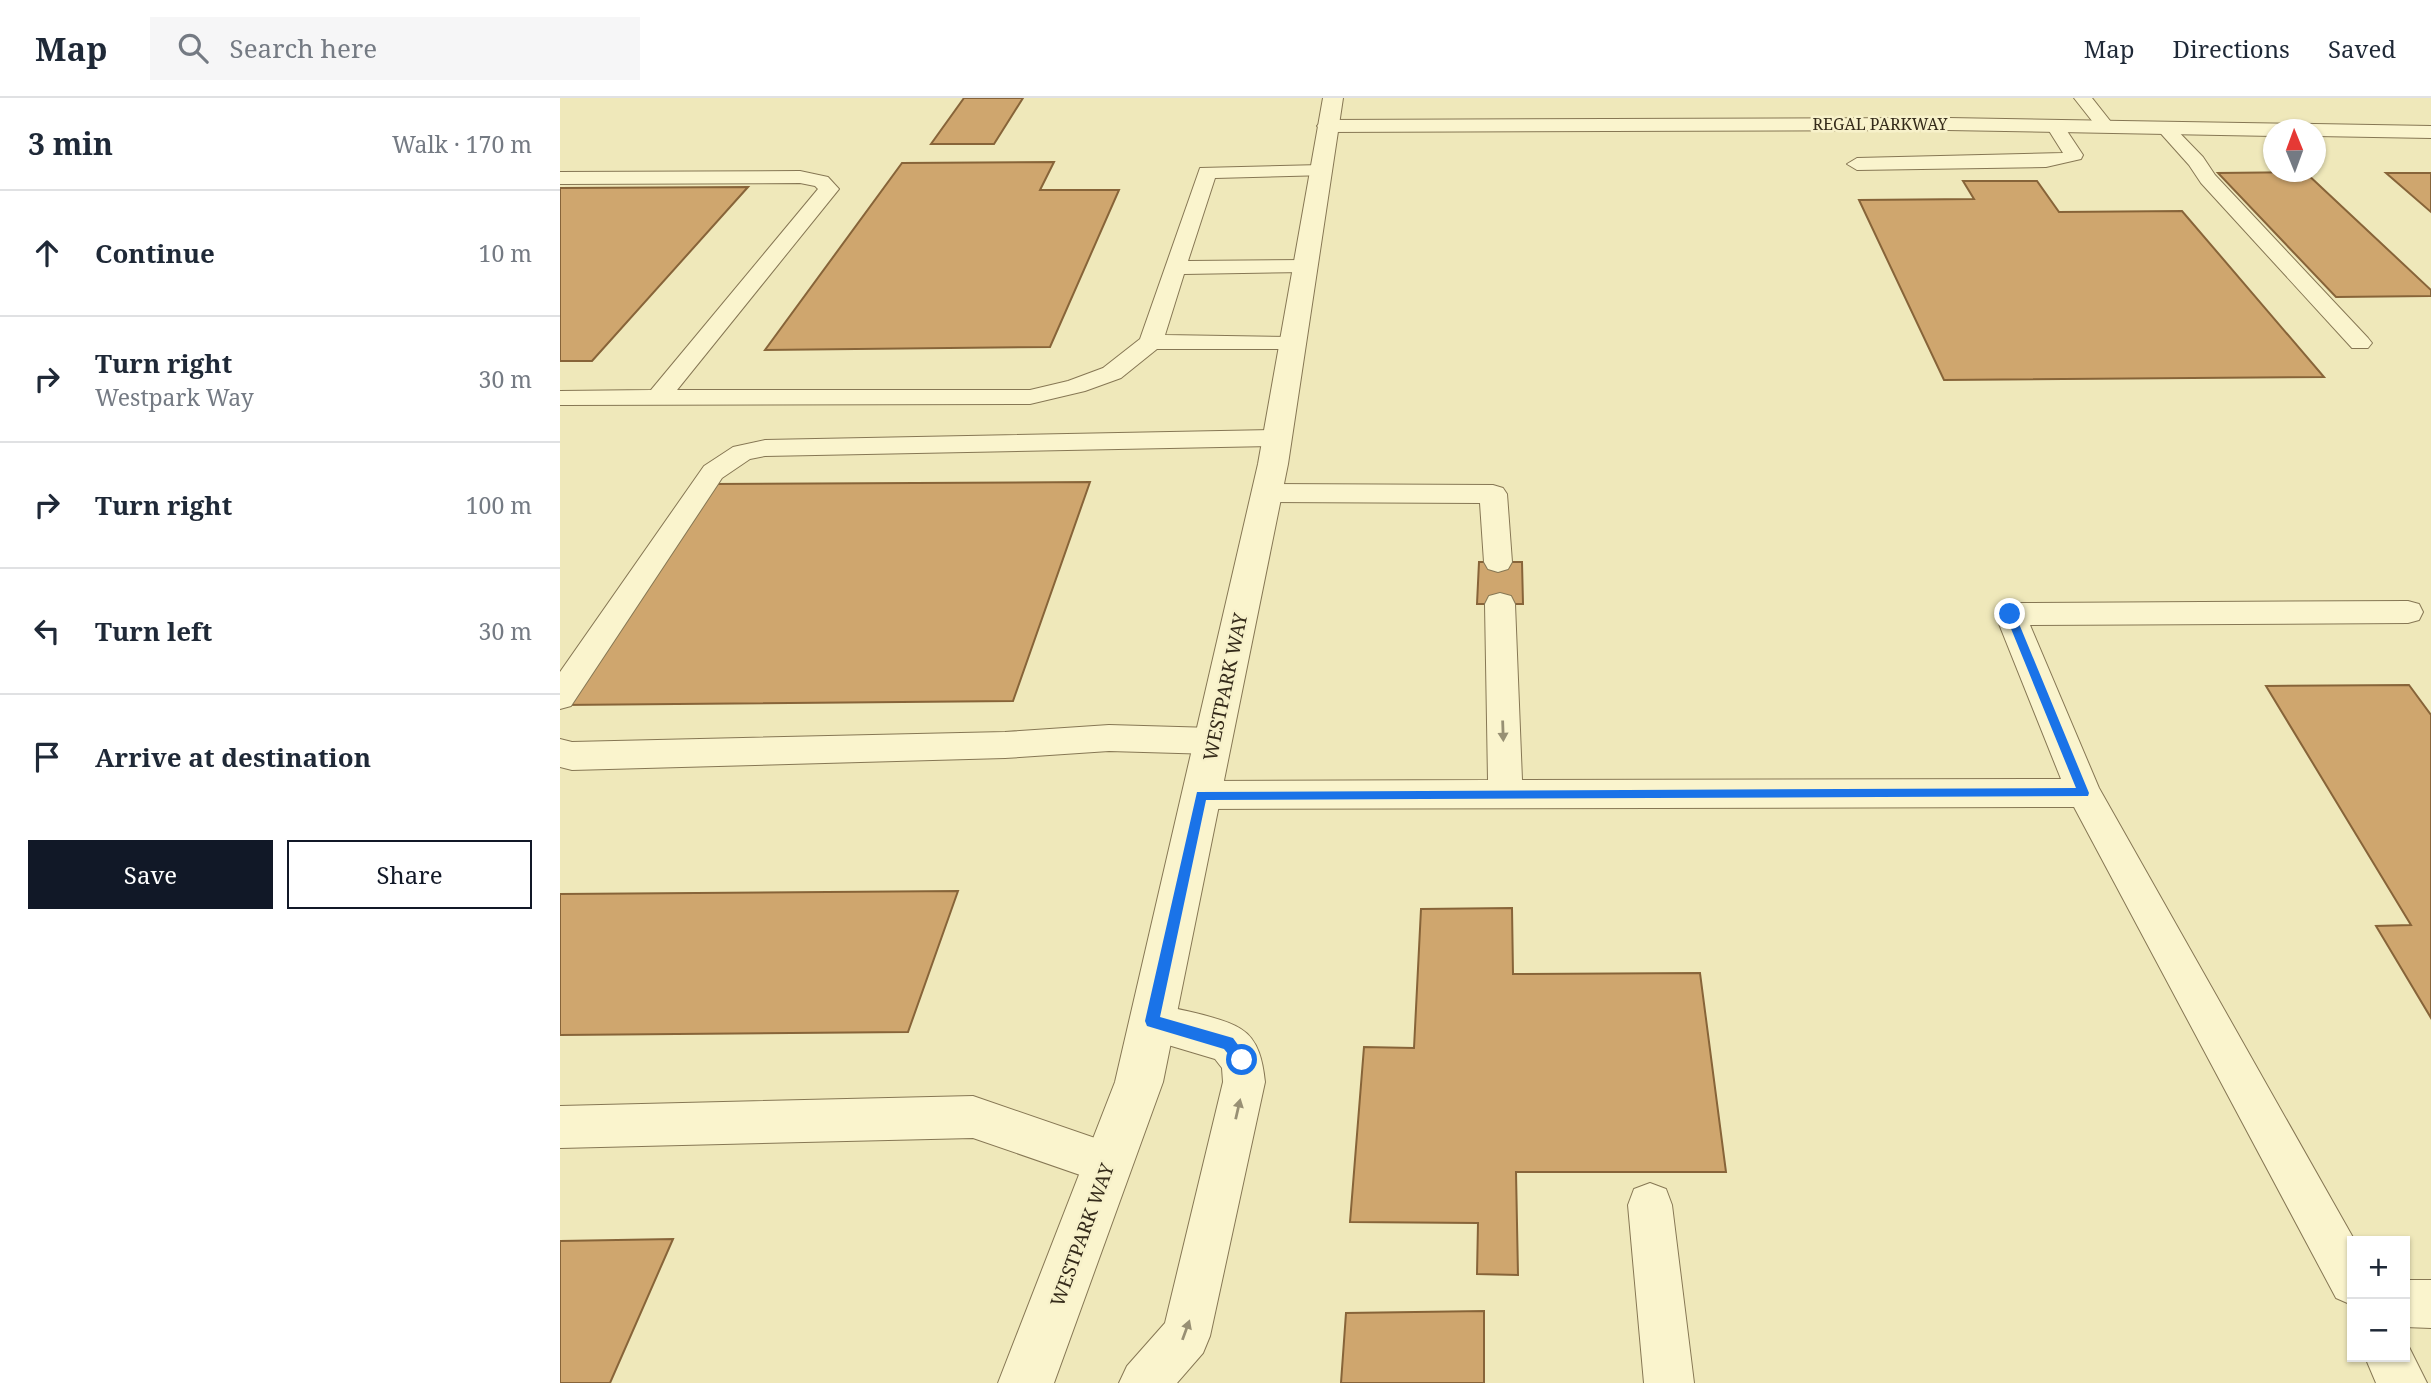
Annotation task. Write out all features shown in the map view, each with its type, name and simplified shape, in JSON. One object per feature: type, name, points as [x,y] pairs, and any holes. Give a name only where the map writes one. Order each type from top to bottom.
[{"type":"street","name":"REGAL PARKWAY","points":[[1330,112],[2431,132]]},
{"type":"street","name":"WESTPARK WAY","points":[[1026,1383],[1139,1082],[1278,438],[1330,112]]},
{"type":"lane","points":[[2084,98],[2106,127]]},
{"type":"lane","points":[[1857,164],[2068,159],[2074,155],[2055,126]]},
{"type":"lane","points":[[2164,127],[2196,161],[2208,179],[2360,342]]},
{"type":"lane","points":[[560,398],[1030,397],[1076,386],[1112,373],[1150,342],[1207,172],[1321,171]]},
{"type":"lane","points":[[560,177],[800,177],[821,181],[829,189],[659,397]]},
{"type":"lane","points":[[1175,268],[1306,266]]},
{"type":"lane","points":[[1150,342],[1293,344]]},
{"type":"lane","points":[[560,697],[713,472],[742,453],[765,448],[1278,438]]},
{"type":"lane","points":[[1267,493],[1493,494],[1499,562]]},
{"type":"lane","points":[[1500,604],[1505,794]]},
{"type":"lane","points":[[2347,1273],[2084,793],[2010,614],[2408,612]]},
{"type":"lane","points":[[560,753],[572,756],[1005,745],[1109,738],[1213,741]]},
{"type":"lane","points":[[1201,795],[2084,793]]},
{"type":"lane","points":[[1144,1383],[1186,1336],[1244,1082],[1242,1060],[1228,1043],[1152,1021]]},
{"type":"lane","points":[[560,1127],[972,1117],[1109,1163]]},
{"type":"lane","points":[[1650,1205],[1668,1383]]},
{"type":"lane","points":[[2410,1304],[2431,1304]]},
{"type":"lane","points":[[2392,1362],[2402,1383]]},
{"type":"building","points":[[964,98],[1023,98],[994,144],[931,144]]},
{"type":"building","points":[[1054,162],[1040,190],[1119,190],[1050,347],[765,350],[902,163]]},
{"type":"building","points":[[2263,172],[2263,182],[2316,182],[2431,290],[2431,296],[2336,297],[2218,173]]},
{"type":"building","points":[[2386,173],[2431,173],[2431,212]]},
{"type":"building","points":[[1963,181],[2037,181],[2059,212],[2182,211],[2324,377],[1944,380],[1859,200],[1974,199]]},
{"type":"building","points":[[748,187],[592,361],[560,361],[560,188]]},
{"type":"building","points":[[1090,482],[1013,701],[560,705],[560,700],[710,484]]},
{"type":"building","points":[[1479,562],[1522,562],[1523,604],[1477,604]]},
{"type":"building","points":[[2409,685],[2431,715],[2431,1018],[2376,926],[2411,925],[2266,686]]},
{"type":"building","points":[[958,891],[908,1032],[560,1035],[560,894]]},
{"type":"building","points":[[1512,908],[1513,974],[1700,973],[1726,1172],[1516,1172],[1518,1275],[1477,1274],[1478,1223],[1350,1222],[1364,1047],[1414,1048],[1421,909]]},
{"type":"building","points":[[673,1239],[610,1383],[560,1383],[560,1241]]},
{"type":"building","points":[[1484,1311],[1484,1383],[1341,1383],[1346,1313]]},
{"type":"route","points":[[1242,1060],[1228,1043],[1152,1021],[1201,795],[2084,793],[2010,614]]}]
